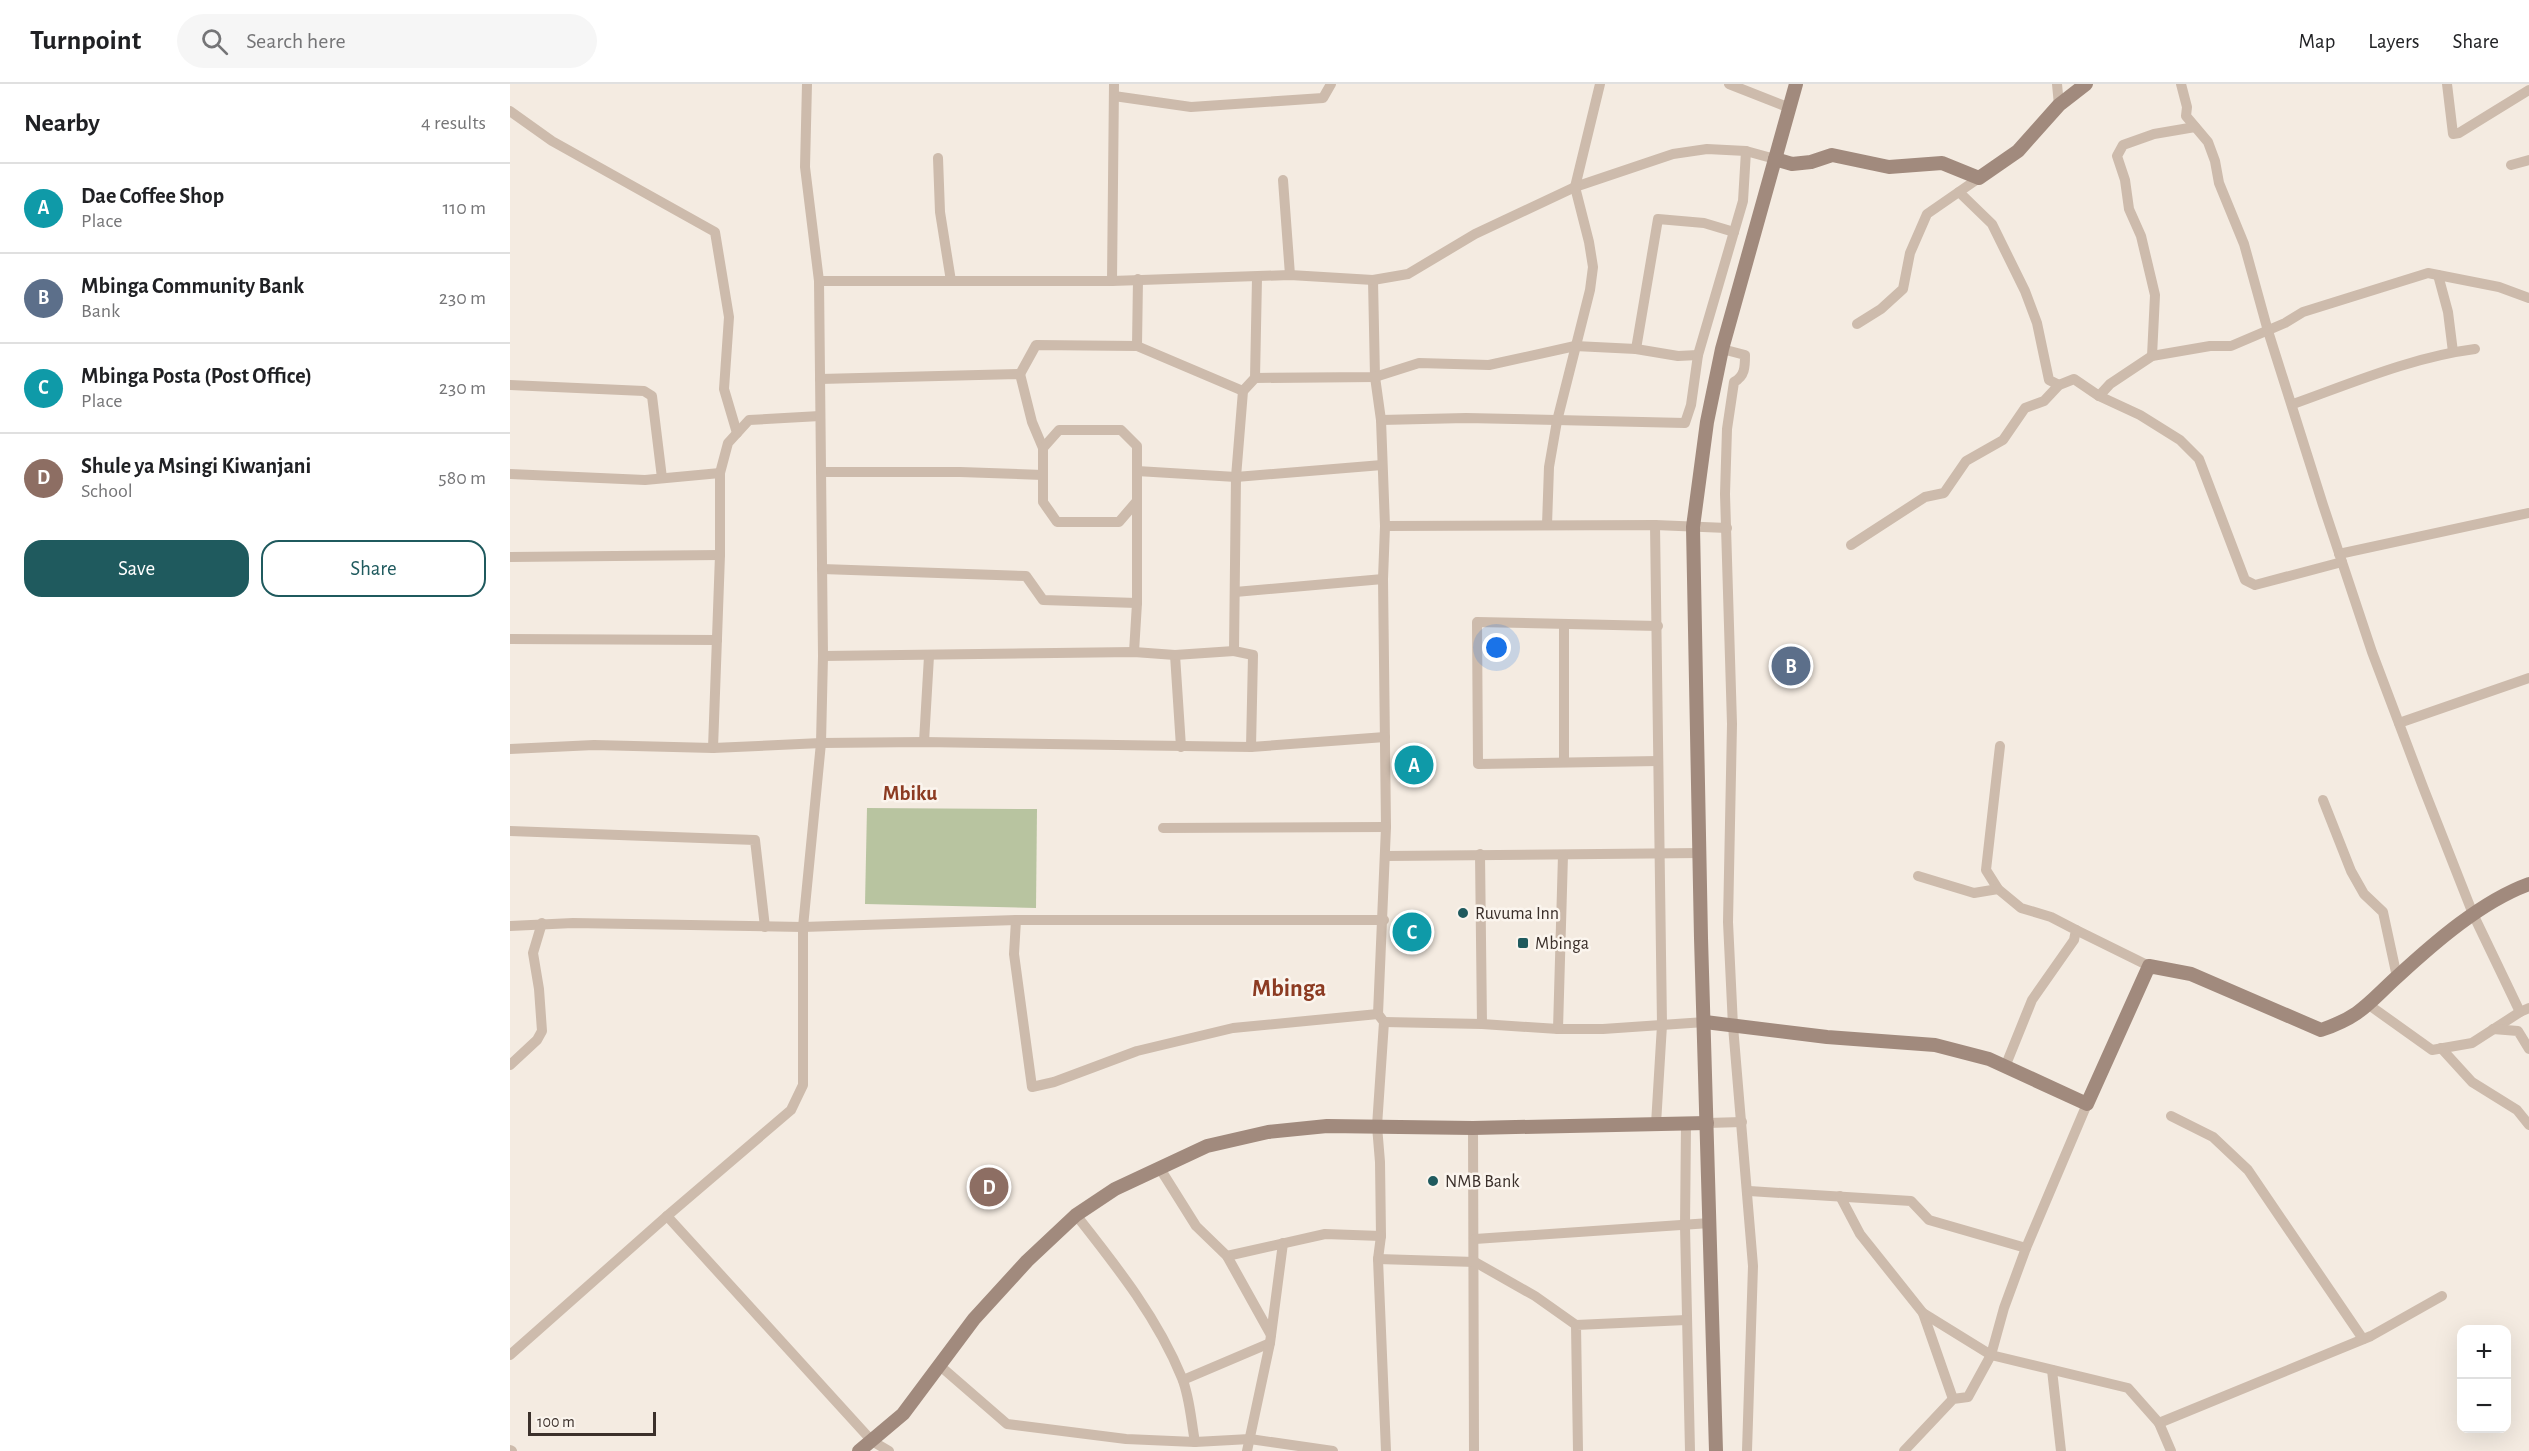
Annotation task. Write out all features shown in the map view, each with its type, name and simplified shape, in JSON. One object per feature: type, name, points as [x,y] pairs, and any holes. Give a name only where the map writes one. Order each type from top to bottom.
[{"type":"street","points":[[510,1355],[791,1110],[803,1084],[803,927],[820,743],[823,656],[819,281],[805,167],[807,84]]},
{"type":"street","points":[[1112,281],[1114,84]]},
{"type":"street","points":[[1114,96],[1191,107],[1323,98],[1331,84]]},
{"type":"street","points":[[1546,525],[1549,467],[1557,421],[1590,290],[1593,267],[1575,187],[1600,84]]},
{"type":"street","points":[[1729,84],[1790,108]]},
{"type":"street","points":[[1716,1451],[1693,526],[1707,422],[1722,349],[1796,84]]},
{"type":"street","points":[[2057,84],[2059,105]]},
{"type":"street","points":[[1857,324],[1881,309],[1903,289],[1910,253],[1927,214],[2018,151],[2059,105],[2086,84]]},
{"type":"street","points":[[2181,84],[2187,107],[2186,116],[2208,142],[2215,161],[2219,183],[2244,243],[2268,331],[2341,558],[2399,723],[2473,914],[2524,1010],[2472,1043],[2432,1050],[2369,1005]]},
{"type":"street","points":[[2447,84],[2453,134],[2459,133],[2529,90]]},
{"type":"street","points":[[510,111],[552,141],[716,232],[729,316],[724,389],[737,433]]},
{"type":"street","points":[[2152,356],[2155,295],[2141,236],[2129,209],[2125,180],[2117,156],[2123,145],[2154,134],[2195,127]]},
{"type":"street","points":[[819,281],[1112,281],[1257,278],[1290,275],[1373,280],[1408,274],[1475,234],[1575,187],[1673,154],[1707,149],[1746,151],[1792,164],[1832,156],[1889,167],[1942,164],[1979,178]]},
{"type":"street","points":[[1381,420],[1466,418],[1685,423],[1691,405],[1698,355],[1743,201],[1746,151]]},
{"type":"street","points":[[938,158],[940,212],[951,281]]},
{"type":"street","points":[[2511,165],[2529,160]]},
{"type":"street","points":[[1283,180],[1290,275]]},
{"type":"street","points":[[1959,192],[1992,224],[2037,322],[2049,380],[2059,385]]},
{"type":"street","points":[[1636,349],[1658,219],[1704,223],[1734,232]]},
{"type":"street","points":[[2099,396],[2110,384],[2152,356],[2210,346],[2231,346],[2268,331],[2303,312],[2428,273],[2499,287],[2529,297]]},
{"type":"street","points":[[2438,275],[2448,312],[2453,352]]},
{"type":"street","points":[[1234,651],[1236,477],[1243,391],[1255,378],[1257,278]]},
{"type":"street","points":[[1137,346],[1138,279]]},
{"type":"street","points":[[1373,280],[1375,377],[1381,420],[1385,526],[1383,579],[1386,856],[1377,1126],[1381,1236],[1378,1259],[1386,1451]]},
{"type":"street","points":[[1137,501],[1119,522],[1057,522],[1043,502],[1043,448],[1032,422],[1020,374],[1036,345],[1137,346],[1243,391]]},
{"type":"street","points":[[1255,378],[1375,377],[1419,363],[1489,365],[1575,346],[1636,349],[1678,356],[1698,355]]},
{"type":"street","points":[[1722,349],[1745,355],[1744,371],[1741,378],[1734,382],[1731,392],[1727,429],[1727,528],[1732,724],[1728,922],[1733,1026],[1749,1191],[1753,1266],[1747,1451]]},
{"type":"street","points":[[2293,404],[2379,373],[2453,352],[2475,349]]},
{"type":"street","points":[[820,379],[1020,374]]},
{"type":"street","points":[[1851,544],[1925,497],[1944,493],[1966,461],[2003,440],[2025,408],[2044,402],[2059,385],[2074,379],[2099,396],[2140,415],[2180,440],[2199,459],[2245,580],[2255,585],[2341,558],[2529,513]]},
{"type":"street","points":[[510,385],[644,391],[652,396],[662,478]]},
{"type":"street","points":[[712,748],[720,555],[720,473],[728,443],[749,420],[820,416]]},
{"type":"street","points":[[1043,448],[1059,430],[1121,430],[1137,446],[1137,603],[1134,652]]},
{"type":"street","points":[[1137,471],[1236,477],[1382,465]]},
{"type":"street","points":[[821,472],[960,472],[1043,475]]},
{"type":"street","points":[[510,474],[645,480],[720,473]]},
{"type":"street","points":[[1385,526],[1655,525],[1727,528]]},
{"type":"street","points":[[1655,525],[1662,1025],[1656,1124]]},
{"type":"street","points":[[510,558],[720,555]]},
{"type":"street","points":[[822,569],[1026,576],[1043,600],[1137,603]]},
{"type":"street","points":[[1236,592],[1383,579]]},
{"type":"street","points":[[1658,626],[1564,626],[1477,622],[1478,764],[1658,761]]},
{"type":"street","points":[[1564,626],[1564,762]]},
{"type":"street","points":[[510,639],[717,640]]},
{"type":"street","points":[[823,656],[1134,652],[1175,655],[1234,651],[1253,655],[1251,747]]},
{"type":"street","points":[[1175,655],[1182,747]]},
{"type":"street","points":[[924,742],[929,656]]},
{"type":"street","points":[[2399,723],[2529,678]]},
{"type":"street","points":[[510,749],[594,745],[712,748],[820,743],[924,742],[1251,747],[1385,737]]},
{"type":"street","points":[[2000,746],[1986,870],[1998,889],[2021,908],[2051,917],[2149,966],[2191,974],[2321,1030],[2346,1022],[2369,1005],[2397,977],[2473,914],[2515,889],[2529,884]]},
{"type":"street","points":[[2323,800],[2351,871],[2364,894],[2383,912],[2397,977]]},
{"type":"street","points":[[1163,828],[1386,827]]},
{"type":"street","points":[[510,831],[755,840],[765,927]]},
{"type":"street","points":[[1386,856],[1700,853]]},
{"type":"street","points":[[1480,854],[1482,1024]]},
{"type":"street","points":[[1558,1029],[1563,855]]},
{"type":"street","points":[[1918,876],[1974,893],[1998,889]]},
{"type":"street","points":[[1016,920],[1014,954],[1032,1087],[1054,1082],[1137,1051],[1233,1028],[1381,1018],[1558,1029],[1603,1029],[1705,1022],[1827,1037],[1935,1045],[1989,1059],[2087,1104]]},
{"type":"street","points":[[510,926],[542,923],[803,927],[1016,920],[1384,920]]},
{"type":"street","points":[[510,1065],[537,1040],[542,1031],[539,989],[533,953],[542,923]]},
{"type":"street","points":[[2006,1067],[2032,1000],[2050,971],[2074,940],[2076,930]]},
{"type":"street","points":[[1904,1451],[1953,1399],[1968,1397],[1991,1355],[2004,1308],[2026,1248],[2149,966]]},
{"type":"street","points":[[2493,1029],[2518,1031],[2529,1049]]},
{"type":"street","points":[[2441,1048],[2472,1082],[2517,1110],[2527,1119]]},
{"type":"street","points":[[2171,1116],[2213,1137],[2248,1170],[2363,1339]]},
{"type":"street","points":[[859,1451],[903,1414],[981,1311],[1027,1261],[1076,1215],[1115,1189],[1207,1146],[1268,1132],[1327,1126],[1473,1128],[1742,1122]]},
{"type":"street","points":[[1686,1124],[1686,1320],[1690,1451]]},
{"type":"street","points":[[1473,1128],[1474,1451]]},
{"type":"street","points":[[1159,1167],[1196,1226],[1227,1256],[1271,1339]]},
{"type":"street","points":[[1749,1191],[1911,1201],[1929,1220],[2026,1248]]},
{"type":"street","points":[[1840,1196],[1860,1233],[1923,1312],[1991,1355],[2128,1388],[2159,1423],[2171,1451]]},
{"type":"street","points":[[1076,1215],[1124,1276],[1158,1326],[1183,1380],[1195,1442]]},
{"type":"street","points":[[667,1216],[872,1441],[889,1451]]},
{"type":"street","points":[[1475,1239],[1710,1223]]},
{"type":"street","points":[[1227,1256],[1325,1234],[1381,1236]]},
{"type":"street","points":[[1247,1451],[1271,1339],[1283,1243]]},
{"type":"street","points":[[1378,1259],[1474,1262],[1535,1296],[1576,1325],[1686,1320]]},
{"type":"street","points":[[2159,1423],[2363,1339],[2442,1296]]},
{"type":"street","points":[[1923,1312],[1953,1399]]},
{"type":"street","points":[[1576,1325],[1578,1451]]},
{"type":"street","points":[[1183,1380],[1271,1339]]},
{"type":"street","points":[[939,1365],[1007,1424],[1126,1439],[1195,1442],[1250,1439],[1333,1451]]},
{"type":"street","points":[[2052,1370],[2061,1451]]},
{"type":"street","points":[[1126,1439],[1126,1451]]},
{"type":"green space","points":[[867,808],[1037,809],[1036,908],[865,904]]},
{"type":"place","name":"Mbinga Community Bank","points":[[1791,666]]},
{"type":"place","name":"Dae Coffee Shop","points":[[1414,765]]},
{"type":"place","name":"Ruvuma Inn","points":[[1463,913]]},
{"type":"place","name":"Mbinga Posta (Post Office)","points":[[1412,932]]},
{"type":"place","name":"Mbinga","points":[[1523,943]]},
{"type":"place","name":"NMB Bank","points":[[1433,1181]]},
{"type":"place","name":"Shule ya Msingi Kiwanjani","points":[[989,1187]]},
{"type":"district","name":"Mbiku","points":[[910,793]]},
{"type":"district","name":"Mbinga","points":[[1289,988]]}]
